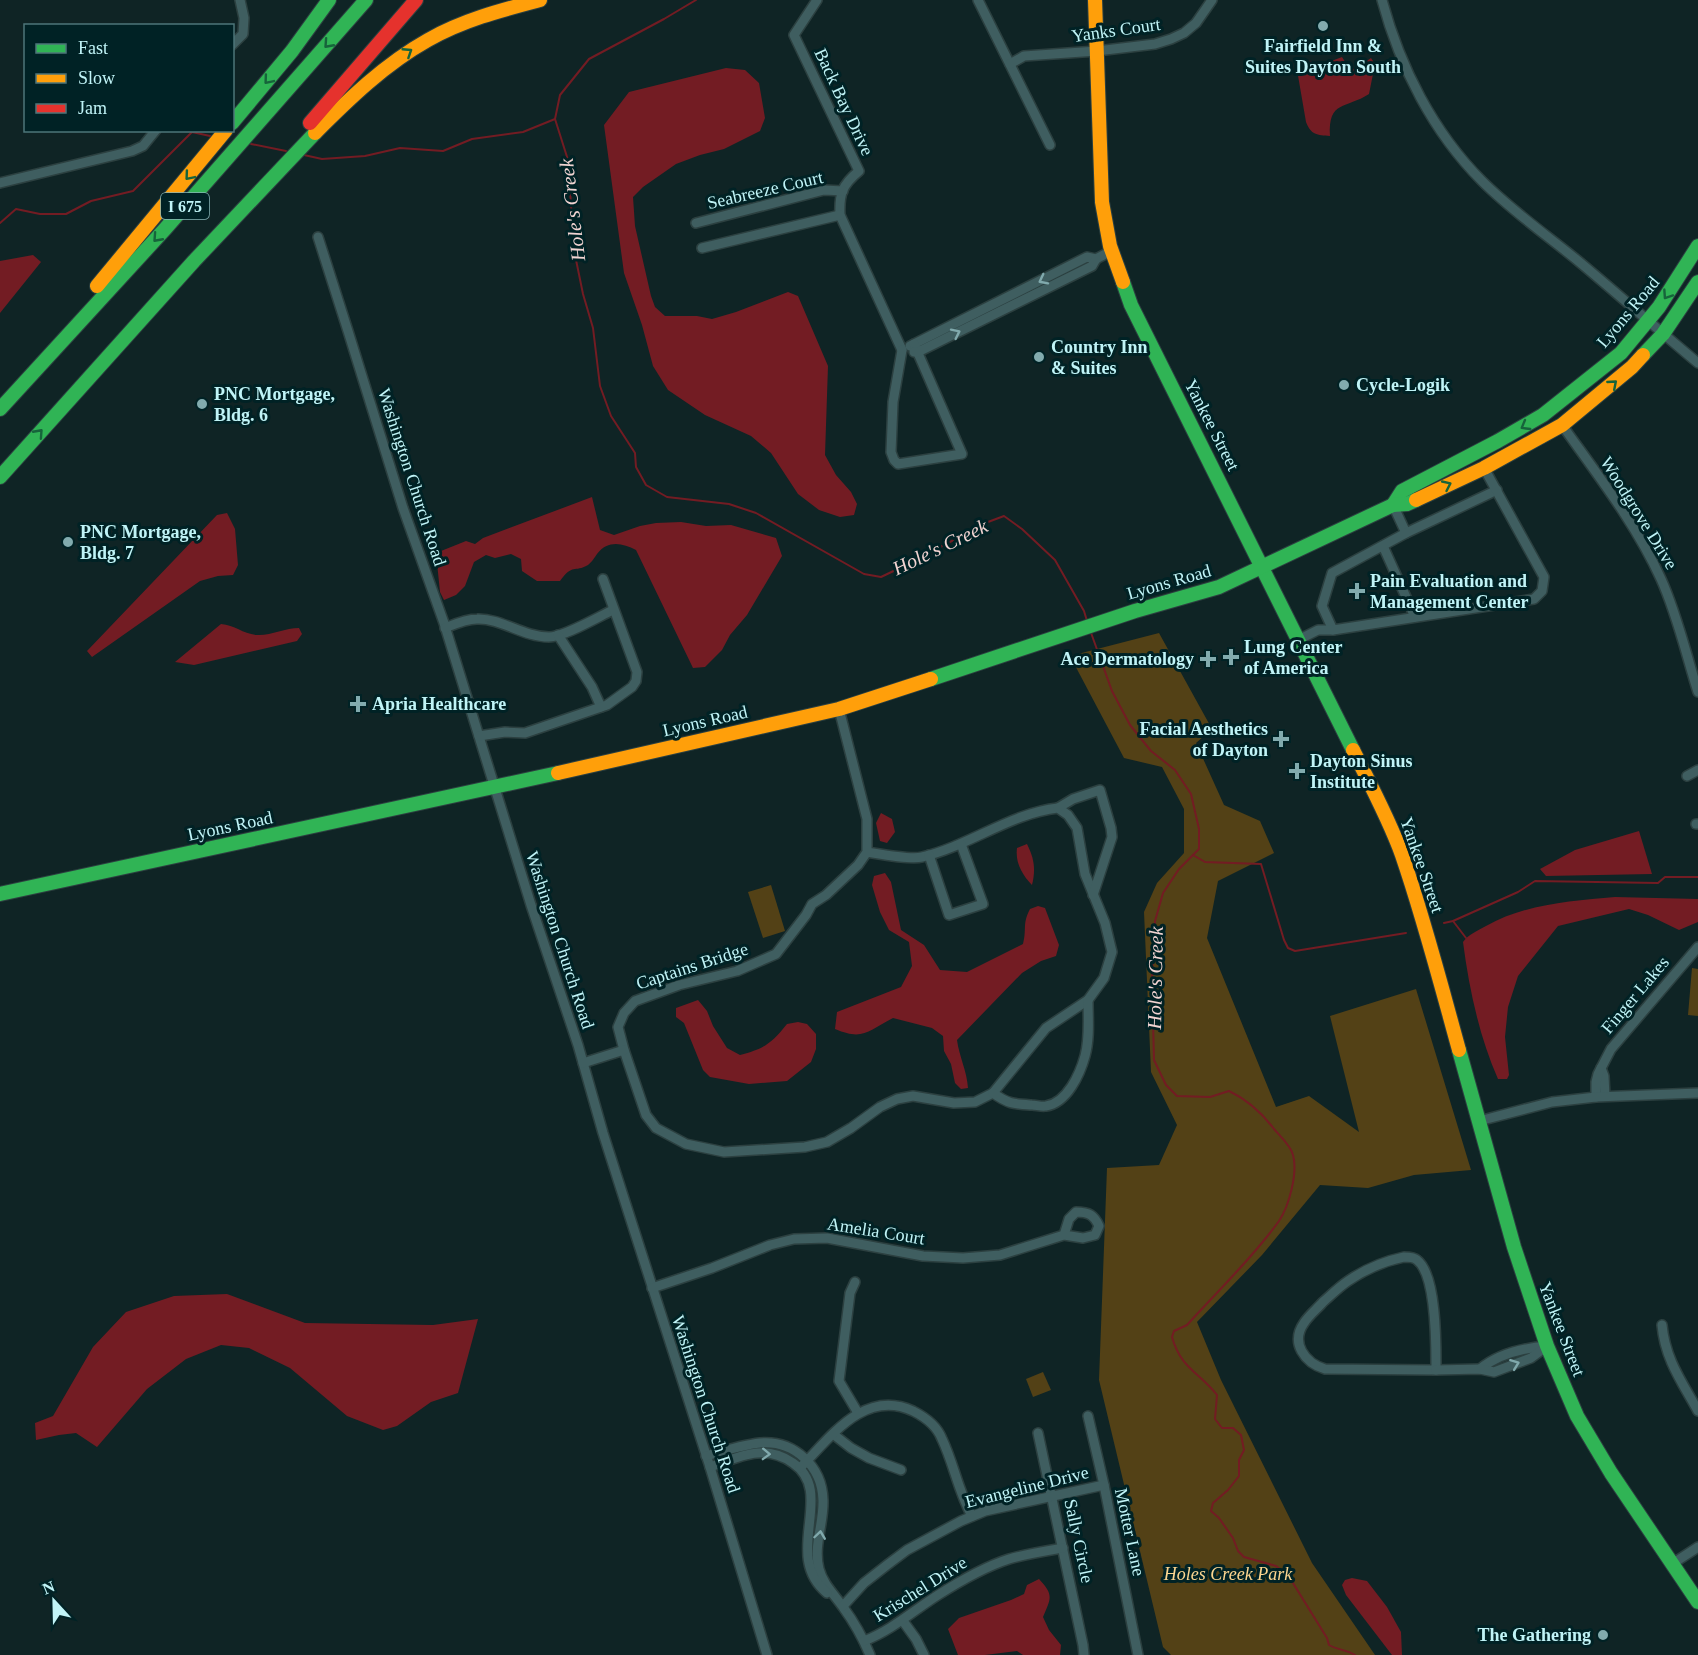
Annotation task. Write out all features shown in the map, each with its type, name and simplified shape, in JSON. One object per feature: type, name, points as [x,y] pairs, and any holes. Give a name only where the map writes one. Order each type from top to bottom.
[{"type":"main road","points":[[234,121],[292,51],[328,0]]},
{"type":"main road","name":"I 675","points":[[0,409],[165,229],[366,0]]},
{"type":"main road","name":"I 675","points":[[0,477],[215,238],[416,0]]},
{"type":"main road","points":[[215,238],[321,126],[398,59],[458,25],[540,0]]},
{"type":"main road","name":"Yankee Street","points":[[1095,0],[1102,202],[1112,251],[1131,305],[1240,520],[1381,807],[1401,853],[1423,920],[1514,1247],[1547,1346],[1577,1416],[1611,1473],[1698,1602]]},
{"type":"main road","points":[[0,404],[224,132]]},
{"type":"main road","name":"Lyons Road","points":[[1393,505],[1402,491],[1543,415],[1621,353],[1659,307],[1698,246]]},
{"type":"main road","name":"Lyons Road","points":[[0,894],[494,788],[839,709],[1135,611],[1219,587],[1393,505],[1407,504],[1484,468],[1562,425],[1632,367],[1663,334],[1698,282]]},
{"type":"street","points":[[234,43],[243,33],[244,18],[240,0]]},
{"type":"street","name":"Back Bay Drive","points":[[817,0],[794,35],[859,171],[848,180],[839,198],[840,215]]},
{"type":"street","points":[[978,0],[1050,145]]},
{"type":"street","name":"Yanks Court","points":[[1010,64],[1023,56],[1155,44],[1184,33],[1196,23],[1212,0]]},
{"type":"street","points":[[1382,0],[1396,46],[1416,88],[1449,143],[1465,163],[1499,197],[1698,363]]},
{"type":"street","points":[[0,183],[132,151],[143,146],[154,132]]},
{"type":"street","name":"Seabreeze Court","points":[[696,223],[824,190],[843,191]]},
{"type":"street","points":[[702,248],[840,215],[902,350],[893,402],[891,452],[898,464],[962,454],[916,348]]},
{"type":"street","name":"Washington Church Road","points":[[318,237],[403,508],[445,628],[583,1063],[767,1655]]},
{"type":"street","points":[[902,350],[916,348],[1004,304],[1087,257],[1096,259],[1112,251]]},
{"type":"street","name":"Woodgrove Drive","points":[[1562,425],[1652,560],[1670,602],[1698,692]]},
{"type":"street","points":[[1298,640],[1318,630],[1333,630],[1534,598],[1542,591],[1544,577],[1484,468]]},
{"type":"street","points":[[1333,630],[1322,606],[1332,573],[1406,533],[1497,490]]},
{"type":"street","points":[[1393,505],[1406,533]]},
{"type":"street","points":[[1383,546],[1415,617]]},
{"type":"street","points":[[479,736],[505,732],[525,733],[601,707],[619,698],[632,687],[636,681],[637,672],[603,579]]},
{"type":"street","points":[[445,628],[476,618],[494,620],[519,632],[550,637],[569,632],[614,610]]},
{"type":"street","points":[[558,635],[592,687],[601,707]]},
{"type":"street","points":[[839,709],[867,819],[867,852],[920,858],[961,844],[1042,810],[1058,808],[1073,799],[1100,790],[1112,837],[1093,895]]},
{"type":"street","points":[[1687,776],[1698,770]]},
{"type":"street","points":[[1058,808],[1068,815],[1077,828],[1085,874],[1105,923],[1112,952],[1104,978],[1088,1000],[1046,1028],[993,1094],[1007,1103],[1047,1106],[1059,1101],[1077,1076],[1085,1056],[1088,1000]]},
{"type":"street","points":[[929,855],[949,915],[983,904],[961,844]]},
{"type":"street","name":"Captains Bridge","points":[[867,852],[846,878],[812,904],[776,954],[737,971],[680,985],[635,1001],[624,1013],[618,1027],[646,1115],[656,1128],[686,1144],[724,1152],[805,1147],[826,1142],[851,1128],[880,1107],[897,1099],[913,1096],[954,1103],[975,1102],[993,1094]]},
{"type":"street","name":"Finger Lakes","points":[[1601,1096],[1596,1082],[1611,1049],[1698,947]]},
{"type":"street","points":[[583,1063],[624,1050]]},
{"type":"street","points":[[1479,1121],[1552,1102],[1601,1096],[1698,1093]]},
{"type":"street","name":"Amelia Court","points":[[652,1287],[712,1268],[770,1245],[794,1239],[826,1238],[923,1256],[963,1258],[1000,1255],[1064,1235]]},
{"type":"street","points":[[1436,1370],[1432,1297],[1423,1268],[1418,1261],[1410,1257],[1395,1258],[1362,1272],[1348,1281],[1308,1317],[1300,1330],[1298,1342],[1303,1355],[1309,1361],[1325,1369],[1436,1370],[1479,1369],[1488,1362],[1526,1348],[1547,1346]]},
{"type":"street","points":[[855,1281],[850,1293],[840,1381],[858,1413]]},
{"type":"street","points":[[1662,1325],[1671,1363],[1698,1411]]},
{"type":"street","points":[[800,1468],[833,1434],[858,1413],[881,1406],[903,1407],[926,1418],[942,1437],[962,1497],[972,1516]]},
{"type":"street","name":"Motter Lane","points":[[1088,1416],[1138,1655]]},
{"type":"street","name":"Sally Circle","points":[[1038,1433],[1084,1655]]},
{"type":"street","points":[[833,1434],[869,1458],[900,1470]]},
{"type":"street","points":[[706,1456],[743,1446],[774,1443],[788,1447],[808,1460],[820,1484],[823,1499],[817,1552],[819,1568],[824,1583],[856,1625],[870,1655]]},
{"type":"street","points":[[710,1467],[744,1455],[773,1453],[800,1468],[812,1490],[807,1557],[812,1575],[819,1587],[843,1606]]},
{"type":"street","name":"Evangeline Drive","points":[[843,1606],[864,1583],[907,1550],[972,1516],[1104,1485]]},
{"type":"street","points":[[1672,1564],[1698,1547]]},
{"type":"street","name":"Krischel Drive","points":[[864,1641],[903,1621],[938,1595],[975,1574],[1008,1560],[1063,1548]]},
{"type":"street","points":[[903,1621],[924,1655]]},
{"type":"green space","name":"Holes Creek Park","points":[[1159,633],[1212,729],[1196,743],[1224,805],[1260,821],[1274,853],[1218,881],[1207,938],[1276,1107],[1309,1096],[1359,1132],[1330,1016],[1416,989],[1471,1170],[1414,1175],[1368,1188],[1320,1185],[1262,1255],[1197,1322],[1221,1380],[1312,1563],[1375,1655],[1171,1655],[1163,1647],[1099,1380],[1107,1168],[1159,1165],[1177,1125],[1151,1072],[1144,912],[1157,883],[1184,853],[1184,809],[1162,767],[1124,758],[1070,656]]},
{"type":"green space","points":[[771,885],[785,931],[763,938],[748,892]]},
{"type":"green space","points":[[1692,968],[1698,969],[1698,1016],[1688,1015]]},
{"type":"green space","points":[[1043,1372],[1051,1390],[1033,1397],[1026,1379]]},
{"type":"shaded area","points":[[1342,57],[1349,68],[1355,69],[1371,58],[1375,64],[1369,94],[1335,111],[1330,124],[1330,136],[1318,135],[1310,130],[1306,122],[1296,64],[1308,61],[1321,65]]},
{"type":"shaded area","points":[[726,68],[745,70],[759,83],[765,118],[760,131],[724,149],[676,164],[643,187],[633,197],[635,226],[651,296],[655,307],[665,316],[697,316],[712,319],[788,292],[798,296],[828,366],[825,455],[857,504],[854,515],[840,517],[819,510],[798,494],[771,453],[751,436],[705,415],[668,390],[653,366],[624,273],[604,125],[629,92]]},
{"type":"shaded area","points":[[33,255],[41,262],[0,313],[0,261]]},
{"type":"shaded area","points":[[592,497],[600,530],[614,535],[640,526],[681,522],[706,526],[731,525],[776,538],[782,556],[747,615],[730,635],[722,650],[705,667],[693,668],[636,550],[626,546],[615,544],[606,546],[588,565],[571,570],[560,581],[537,581],[522,571],[521,559],[511,554],[495,558],[486,555],[474,562],[465,586],[456,595],[444,600],[440,592],[436,553],[466,541],[475,544],[483,538]]},
{"type":"shaded area","points":[[227,513],[235,529],[238,565],[233,575],[200,581],[92,657],[87,651],[217,515]]},
{"type":"shaded area","points":[[221,624],[257,635],[299,628],[302,634],[297,641],[194,665],[175,662]]},
{"type":"shaded area","points":[[881,813],[892,819],[895,832],[887,843],[880,841],[876,823]]},
{"type":"shaded area","points":[[1639,831],[1652,874],[1546,876],[1540,869],[1575,850]]},
{"type":"shaded area","points":[[1027,844],[1034,864],[1032,885],[1022,873],[1017,858],[1017,848]]},
{"type":"shaded area","points":[[885,873],[891,882],[901,930],[924,945],[940,970],[967,972],[1023,944],[1026,919],[1030,909],[1038,906],[1045,908],[1059,945],[1056,956],[1041,961],[1022,973],[957,1040],[968,1088],[961,1089],[955,1083],[951,1064],[944,1051],[943,1036],[932,1028],[893,1018],[865,1033],[852,1034],[835,1029],[837,1012],[901,987],[912,966],[909,942],[889,930],[880,912],[872,885],[874,876]]},
{"type":"shaded area","points":[[1615,897],[1698,899],[1698,922],[1679,930],[1648,915],[1629,909],[1558,926],[1518,976],[1508,1007],[1505,1037],[1509,1075],[1507,1079],[1498,1079],[1485,1046],[1476,1012],[1463,942],[1476,931],[1532,908]]},
{"type":"shaded area","points":[[698,1000],[707,1011],[713,1026],[727,1048],[740,1055],[767,1044],[787,1024],[798,1022],[807,1024],[816,1034],[816,1049],[811,1062],[787,1081],[749,1084],[710,1077],[703,1070],[684,1023],[676,1017],[676,1008]]},
{"type":"shaded area","points":[[227,1294],[305,1323],[433,1325],[478,1319],[458,1393],[431,1402],[397,1426],[383,1430],[347,1416],[290,1368],[249,1348],[221,1345],[186,1359],[147,1389],[97,1447],[76,1433],[36,1440],[35,1423],[53,1416],[93,1347],[126,1312],[174,1296]]},
{"type":"shaded area","points":[[1352,1578],[1367,1581],[1387,1607],[1401,1632],[1402,1655],[1392,1655],[1346,1595],[1342,1585],[1345,1580]]},
{"type":"shaded area","points":[[1039,1579],[1050,1597],[1043,1617],[1049,1630],[1061,1645],[1060,1655],[1023,1655],[1017,1651],[985,1655],[958,1655],[948,1629],[959,1618],[1024,1594],[1027,1585]]},
{"type":"waterway","name":"Hole's Creek","points":[[696,0],[589,59],[560,95],[555,119],[568,160],[574,250],[593,328],[600,386],[611,416],[635,453],[636,467],[646,485],[667,497],[729,504],[756,513],[864,574],[881,577],[1004,516],[1022,529],[1055,560],[1084,611],[1087,621]]},
{"type":"waterway","points":[[304,155],[322,159],[365,156],[400,148],[443,151],[472,139],[523,132],[555,119]]},
{"type":"waterway","points":[[0,223],[16,209],[40,214],[66,214],[91,201],[133,191],[192,132],[210,136]]},
{"type":"waterway","points":[[251,144],[286,151]]},
{"type":"waterway","name":"Hole's Creek","points":[[1090,630],[1112,691],[1130,725],[1151,751],[1175,770],[1191,794],[1199,829],[1199,849],[1179,869],[1163,893],[1155,921],[1152,978],[1154,1060],[1166,1085],[1177,1096],[1210,1097],[1229,1091],[1254,1107],[1288,1145],[1294,1162],[1292,1189],[1279,1221],[1258,1248],[1187,1325],[1174,1331],[1172,1337],[1185,1363],[1217,1395],[1215,1419],[1222,1428],[1233,1428],[1241,1435],[1244,1450],[1239,1460],[1239,1476],[1213,1503],[1211,1511],[1219,1518],[1233,1538],[1238,1551],[1244,1557],[1276,1566],[1288,1575],[1327,1638],[1329,1645],[1355,1655]]},
{"type":"waterway","points":[[1193,855],[1205,862],[1261,864],[1284,940],[1288,948],[1295,951],[1406,933]]},
{"type":"waterway","points":[[1444,923],[1518,892],[1535,881],[1658,883],[1665,877],[1698,877]]},
{"type":"waterway","points":[[1453,921],[1466,938]]},
{"type":"traffic: fast","points":[[234,121],[292,51],[329,0]]},
{"type":"traffic: fast","points":[[0,409],[165,229],[366,0]]},
{"type":"traffic: fast","points":[[0,477],[194,261],[315,133]]},
{"type":"traffic: fast","points":[[1393,505],[1402,491],[1543,415],[1621,353],[1659,307],[1698,246]]},
{"type":"traffic: fast","points":[[1123,282],[1131,305],[1353,750]]},
{"type":"traffic: fast","points":[[1643,355],[1663,334],[1698,282]]},
{"type":"traffic: fast","points":[[931,679],[1135,611],[1219,587],[1393,505],[1407,504],[1416,500]]},
{"type":"traffic: fast","points":[[0,894],[558,773]]},
{"type":"traffic: fast","points":[[1459,1050],[1514,1247],[1547,1346],[1577,1416],[1611,1473],[1698,1602]]},
{"type":"traffic: slow","points":[[315,133],[354,95],[412,49],[469,21],[540,0]]},
{"type":"traffic: slow","points":[[1095,0],[1102,202],[1110,246],[1123,282]]},
{"type":"traffic: slow","points":[[97,286],[224,132]]},
{"type":"traffic: slow","points":[[1416,500],[1484,468],[1562,425],[1632,367],[1643,355]]},
{"type":"traffic: slow","points":[[558,773],[839,709],[931,679]]},
{"type":"traffic: slow","points":[[1353,750],[1402,855],[1459,1050]]},
{"type":"traffic: jam","points":[[310,123],[416,0]]},
{"type":"place","name":"Fairfield Inn & Suites Dayton South","points":[[1323,26]]},
{"type":"place","name":"Country Inn & Suites","points":[[1039,357]]},
{"type":"place","name":"Cycle-Logik","points":[[1344,385]]},
{"type":"place","name":"PNC Mortgage, Bldg. 6","points":[[202,404]]},
{"type":"place","name":"PNC Mortgage, Bldg. 7","points":[[68,542]]},
{"type":"place","name":"Pain Evaluation and Management Center","points":[[1357,591]]},
{"type":"place","name":"Lung Center of America","points":[[1231,657]]},
{"type":"place","name":"Ace Dermatology","points":[[1208,659]]},
{"type":"place","name":"Apria Healthcare","points":[[358,704]]},
{"type":"place","name":"Facial Aesthetics of Dayton","points":[[1281,739]]},
{"type":"place","name":"Dayton Sinus Institute","points":[[1297,771]]},
{"type":"place","name":"The Gathering","points":[[1603,1635]]}]
